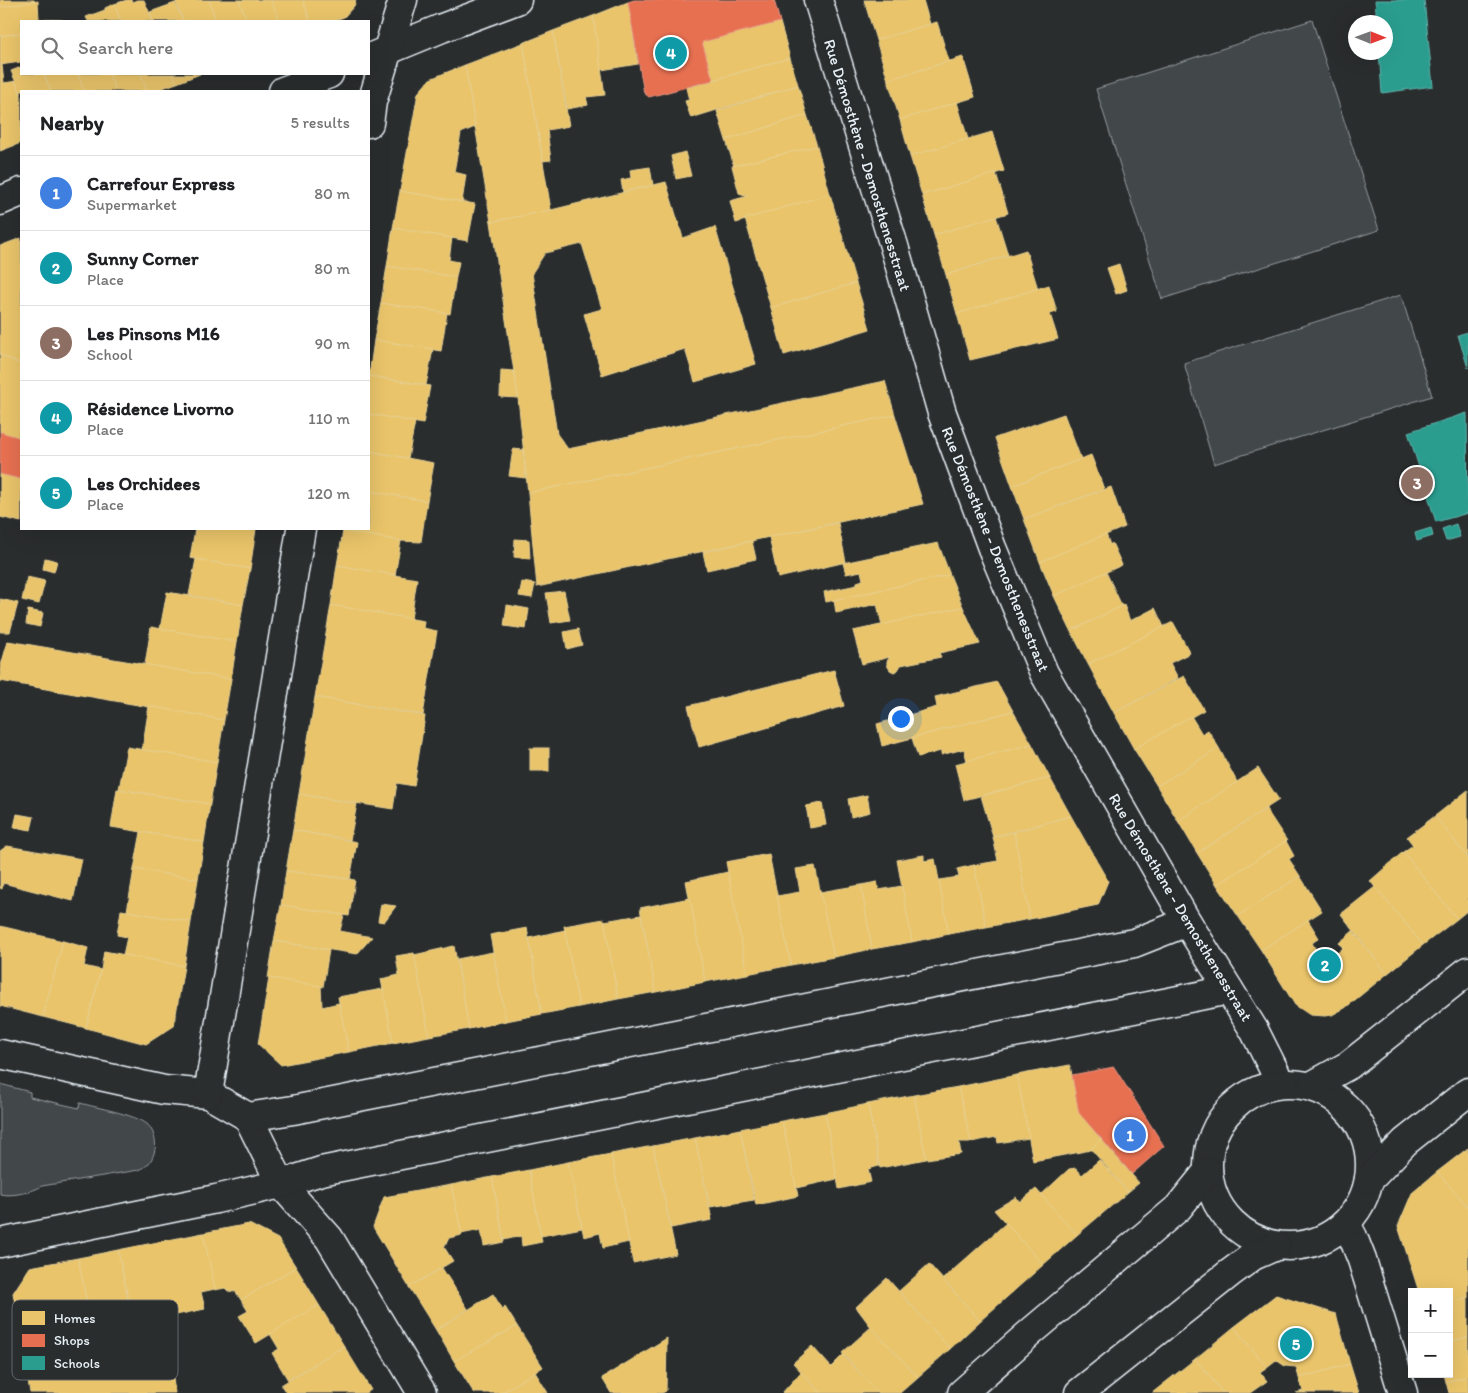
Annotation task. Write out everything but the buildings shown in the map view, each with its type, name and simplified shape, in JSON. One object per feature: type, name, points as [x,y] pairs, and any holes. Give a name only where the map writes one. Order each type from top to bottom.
[{"type":"street","points":[[370,116],[378,54],[403,0]]},
{"type":"street","points":[[378,54],[517,0]]},
{"type":"street","name":"Rue Démosthène - Demosthenesstraat","points":[[818,0],[894,246],[942,413],[992,548],[1044,673],[1187,922],[1254,1030],[1275,1072],[1278,1084]]},
{"type":"street","points":[[286,90],[326,75]]},
{"type":"street","points":[[0,201],[20,192]]},
{"type":"street","points":[[208,1094],[301,530]]},
{"type":"street","points":[[248,1116],[303,1108],[1134,944],[1187,922]]},
{"type":"street","points":[[1311,1086],[1349,1066],[1468,970]]},
{"type":"street","points":[[0,1243],[216,1199],[280,1184],[321,1171],[1229,990]]},
{"type":"street","points":[[0,1054],[164,1090],[208,1094],[248,1116],[280,1184],[329,1238],[422,1393]]},
{"type":"street","points":[[1278,1084],[1311,1086],[1341,1102],[1354,1115],[1364,1135],[1370,1157],[1369,1180],[1360,1204],[1346,1224],[1325,1238],[1301,1246],[1276,1246],[1259,1241],[1243,1232],[1229,1220],[1219,1205],[1208,1171],[1210,1146],[1220,1123],[1234,1104],[1256,1091],[1278,1084]]},
{"type":"street","points":[[1369,1180],[1405,1142],[1468,1092]]},
{"type":"street","points":[[962,1393],[1178,1208],[1208,1171]]},
{"type":"street","points":[[1346,1224],[1362,1260],[1403,1393]]},
{"type":"street","points":[[1079,1393],[1230,1273],[1253,1256],[1276,1246]]},
{"type":"shaded area","points":[[1312,20],[1379,230],[1162,299],[1096,89]]},
{"type":"shaded area","points":[[1401,295],[1432,396],[1214,464],[1184,363]]},
{"type":"shaded area","points":[[0,1084],[30,1092],[30,1097],[79,1108],[80,1103],[141,1120],[149,1126],[154,1136],[154,1154],[148,1165],[139,1170],[42,1186],[22,1193],[0,1194]]},
{"type":"place","name":"Résidence Livorno","points":[[671,53]]},
{"type":"place","name":"Les Pinsons M16","points":[[1417,483]]},
{"type":"place","name":"Sunny Corner","points":[[1325,965]]},
{"type":"place","name":"Carrefour Express","points":[[1130,1135]]},
{"type":"place","name":"Les Orchidees","points":[[1296,1344]]}]
